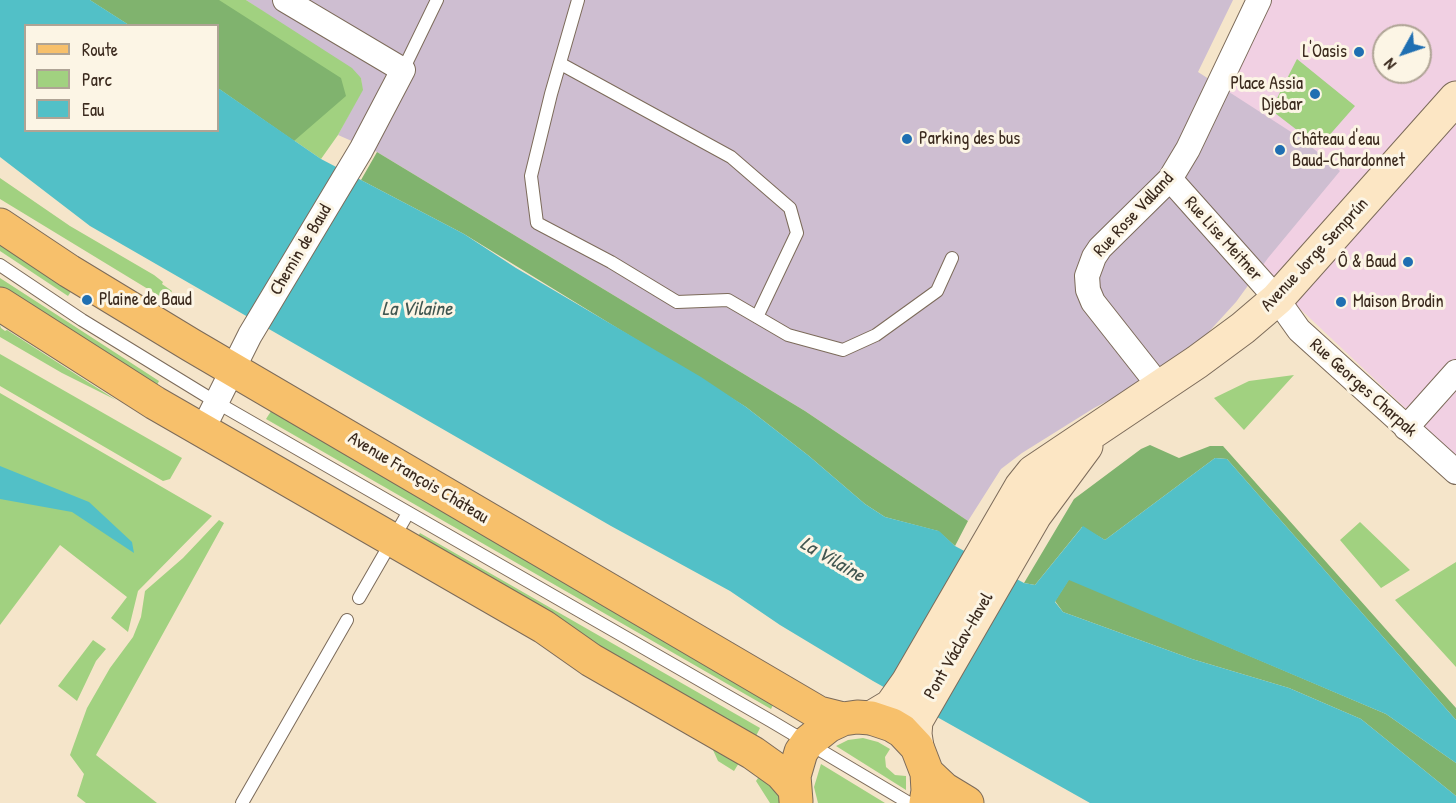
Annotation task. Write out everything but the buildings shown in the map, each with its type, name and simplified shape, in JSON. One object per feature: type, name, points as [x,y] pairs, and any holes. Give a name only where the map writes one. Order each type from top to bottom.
[{"type":"main road","name":"Avenue François Château","points":[[0,225],[69,271],[232,370],[819,713],[899,741],[944,789],[967,803]]},
{"type":"main road","points":[[0,304],[155,404],[209,417],[400,526],[591,660],[753,753],[781,773],[795,795]]},
{"type":"main road","points":[[795,795],[796,764],[808,742],[828,726],[899,741]]},
{"type":"street","points":[[285,0],[403,70]]},
{"type":"street","name":"Rue Rose Valland","points":[[1160,387],[1093,302],[1088,290],[1087,276],[1094,256],[1100,248],[1170,179],[1188,149],[1258,0]]},
{"type":"street","name":"Chemin de Baud","points":[[209,417],[250,335],[353,162],[403,70]]},
{"type":"street","name":"Avenue Jorge Semprún","points":[[1005,542],[1042,504],[1076,462],[1094,432],[1243,328],[1277,299],[1456,98]]},
{"type":"street","name":"Rue Lise Meitner","points":[[1170,179],[1277,299]]},
{"type":"street","name":"Rue Georges Charpak","points":[[1277,299],[1299,330],[1456,472]]},
{"type":"street","points":[[1406,428],[1456,372]]},
{"type":"street","name":"Pont Václav-Havel","points":[[899,741],[1005,542]]},
{"type":"lane","points":[[403,70],[437,0]]},
{"type":"lane","points":[[578,0],[551,94],[531,176],[537,223],[611,262],[677,302],[729,300],[788,335],[843,350],[876,335],[937,291],[952,258]]},
{"type":"lane","points":[[561,64],[732,157],[790,208],[797,233],[757,317]]},
{"type":"lane","points":[[0,265],[101,332],[209,417]]},
{"type":"lane","points":[[359,598],[400,526],[808,742],[909,803]]},
{"type":"lane","points":[[242,803],[347,620]]},
{"type":"shaded area","points":[[246,0],[1233,0],[1198,72],[1302,139],[1340,171],[1268,258],[1236,302],[1194,348],[1022,453],[1001,469],[968,521],[805,411],[377,152],[338,135],[362,90],[361,78]]},
{"type":"shaded area","points":[[1265,0],[1456,0],[1456,456],[1173,189]]},
{"type":"green space","points":[[90,0],[246,0],[352,68],[361,78],[363,90],[338,135],[321,159],[219,89],[219,24],[127,24]]},
{"type":"green space","points":[[90,0],[219,0],[341,78],[346,96],[294,141],[219,89],[219,24],[127,24]]},
{"type":"green space","points":[[1297,59],[1355,106],[1319,147],[1271,110]]},
{"type":"green space","points":[[377,152],[805,411],[968,521],[955,546],[938,531],[885,517],[865,504],[809,456],[746,407],[464,234],[361,180]]},
{"type":"green space","points":[[0,178],[70,226],[154,275],[172,291],[166,300],[0,199]]},
{"type":"green space","points":[[0,236],[74,287],[68,296],[0,251]]},
{"type":"green space","points":[[0,278],[159,381],[156,387],[0,290]]},
{"type":"green space","points":[[0,325],[5,331],[7,330],[116,400],[62,373],[0,337]]},
{"type":"green space","points":[[0,354],[182,458],[170,479],[163,481],[0,386]]},
{"type":"green space","points":[[1294,375],[1244,430],[1214,398],[1249,381]]},
{"type":"green space","points":[[0,393],[212,516],[138,591],[128,632],[111,618],[127,597],[60,545],[0,625]]},
{"type":"green space","points":[[273,408],[777,697],[771,709],[266,419]]},
{"type":"green space","points":[[1150,445],[1179,458],[1210,446],[1223,446],[1456,708],[1456,720],[1227,459],[1215,458],[1105,540],[1082,527],[1035,585],[1024,583],[1074,499],[1141,449]]},
{"type":"green space","points":[[219,520],[224,523],[96,755],[157,803],[86,803],[77,796],[84,774],[70,755],[87,708],[110,668],[133,637],[141,617],[145,591],[183,558]]},
{"type":"green space","points":[[1360,522],[1410,570],[1381,588],[1340,540]]},
{"type":"green space","points":[[420,533],[760,728],[754,740],[413,544]]},
{"type":"green space","points":[[1456,562],[1456,667],[1395,600]]},
{"type":"green space","points":[[1069,579],[1386,714],[1456,763],[1456,796],[1361,719],[1289,688],[1192,659],[1063,612],[1055,601]]},
{"type":"green space","points":[[93,640],[106,649],[96,661],[77,701],[58,686]]},
{"type":"green space","points":[[863,738],[878,742],[890,749],[885,757],[886,767],[895,775],[906,776],[906,790],[836,746],[848,740]]},
{"type":"green space","points":[[708,739],[742,758],[734,771],[718,761]]},
{"type":"green space","points":[[821,764],[885,803],[818,803],[814,787]]},
{"type":"green space","points":[[764,769],[787,803],[770,803],[756,781]]},
{"type":"water","name":"La Vilaine","points":[[0,0],[90,0],[127,24],[24,24],[24,132],[219,132],[219,89],[321,159],[464,234],[516,268],[701,377],[746,407],[809,456],[865,504],[885,517],[939,531],[955,546],[1024,583],[1035,585],[1083,526],[1105,540],[1215,458],[1227,459],[1456,720],[1456,763],[1386,714],[1069,580],[1055,602],[1063,612],[1192,659],[1289,688],[1361,719],[1456,796],[1456,803],[1090,803],[873,681],[780,625],[730,591],[611,526],[90,226],[0,157]]},
{"type":"water","points":[[0,466],[89,502],[132,542],[134,553],[72,512],[0,499]]},
{"type":"place","name":"L'Oasis","points":[[1359,52]]},
{"type":"place","name":"Place Assia Djebar","points":[[1315,94]]},
{"type":"place","name":"Parking des bus","points":[[907,139]]},
{"type":"place","name":"Château d'eau Baud-Chardonnet","points":[[1280,150]]},
{"type":"place","name":"Ô & Baud","points":[[1408,262]]},
{"type":"place","name":"Plaine de Baud","points":[[87,300]]},
{"type":"place","name":"Maison Brodin","points":[[1341,302]]}]
